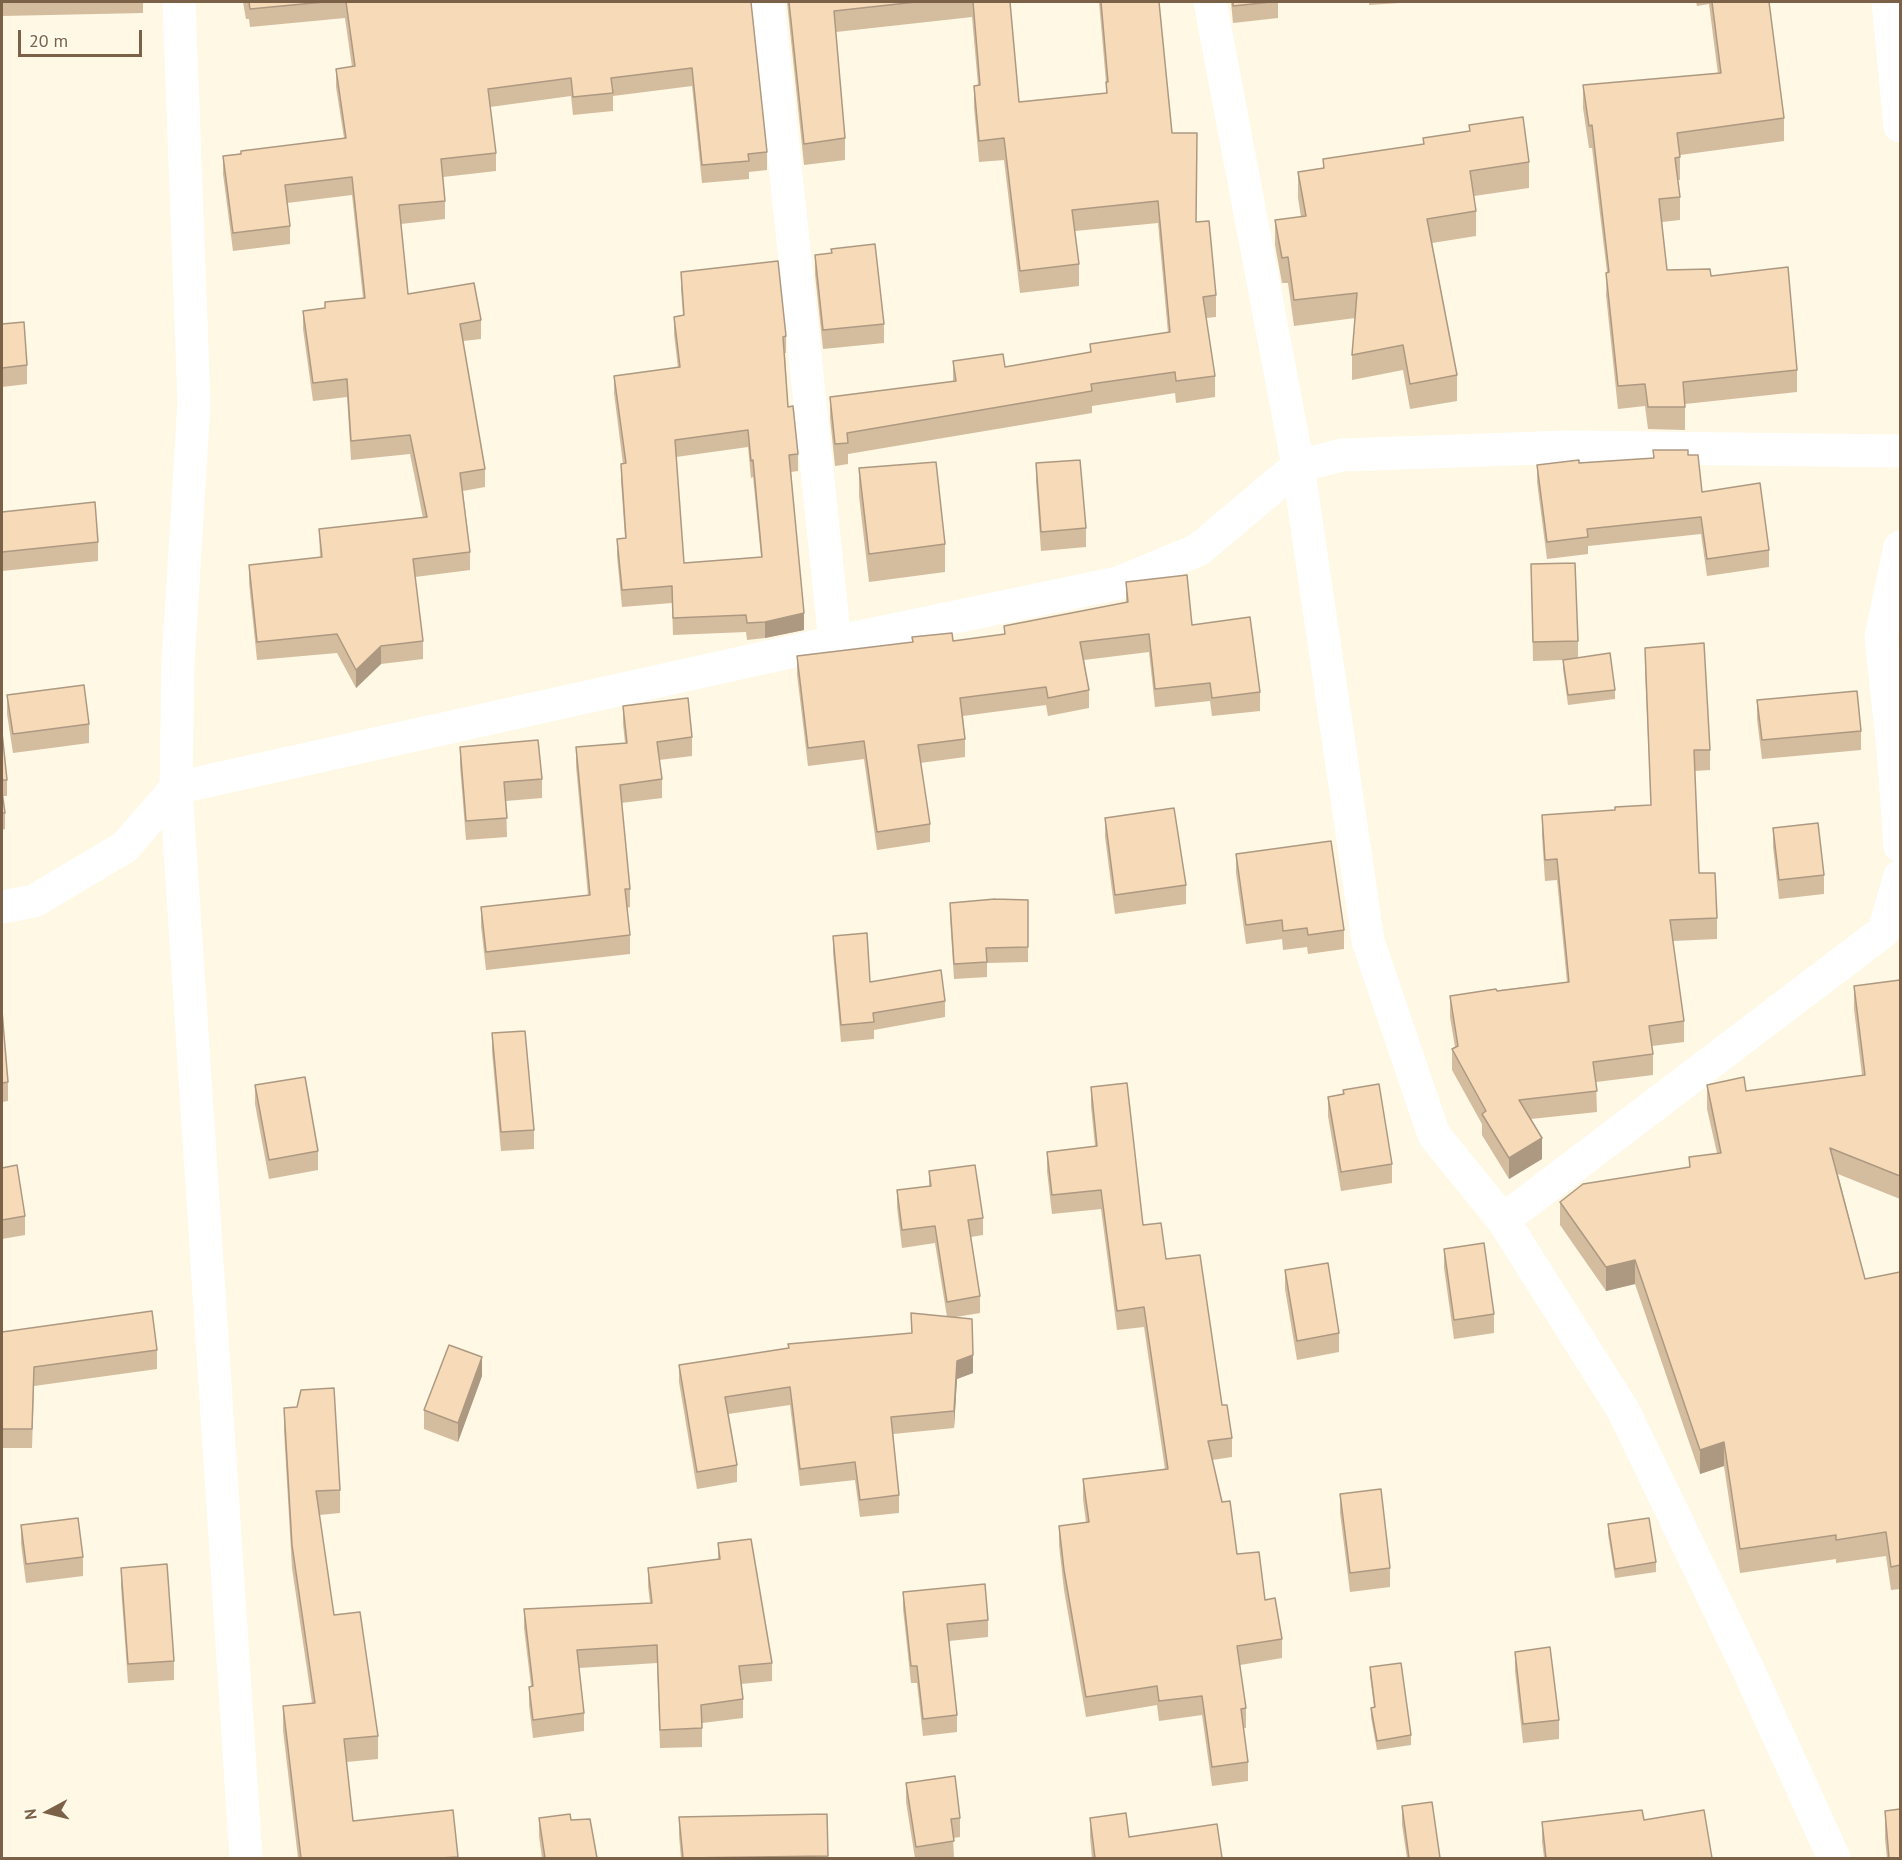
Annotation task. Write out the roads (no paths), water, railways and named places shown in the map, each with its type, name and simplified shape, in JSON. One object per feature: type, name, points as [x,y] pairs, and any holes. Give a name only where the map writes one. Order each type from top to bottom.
[{"type":"street","points":[[178,2],[194,403],[178,664],[176,788],[246,1858]]},
{"type":"street","points":[[768,2],[834,642]]},
{"type":"street","points":[[1210,2],[1298,466],[1368,941],[1434,1135],[1503,1220],[1623,1410],[1748,1669],[1834,1858]]},
{"type":"street","points":[[1888,2],[1900,126]]},
{"type":"street","points":[[2,907],[34,901],[125,847],[176,788],[834,642],[1118,583],[1198,550],[1245,513],[1298,466],[1342,455],[1569,447],[1900,451]]},
{"type":"street","points":[[1900,547],[1881,637],[1893,749],[1900,846]]},
{"type":"street","points":[[1503,1220],[1884,931],[1900,876]]}]
